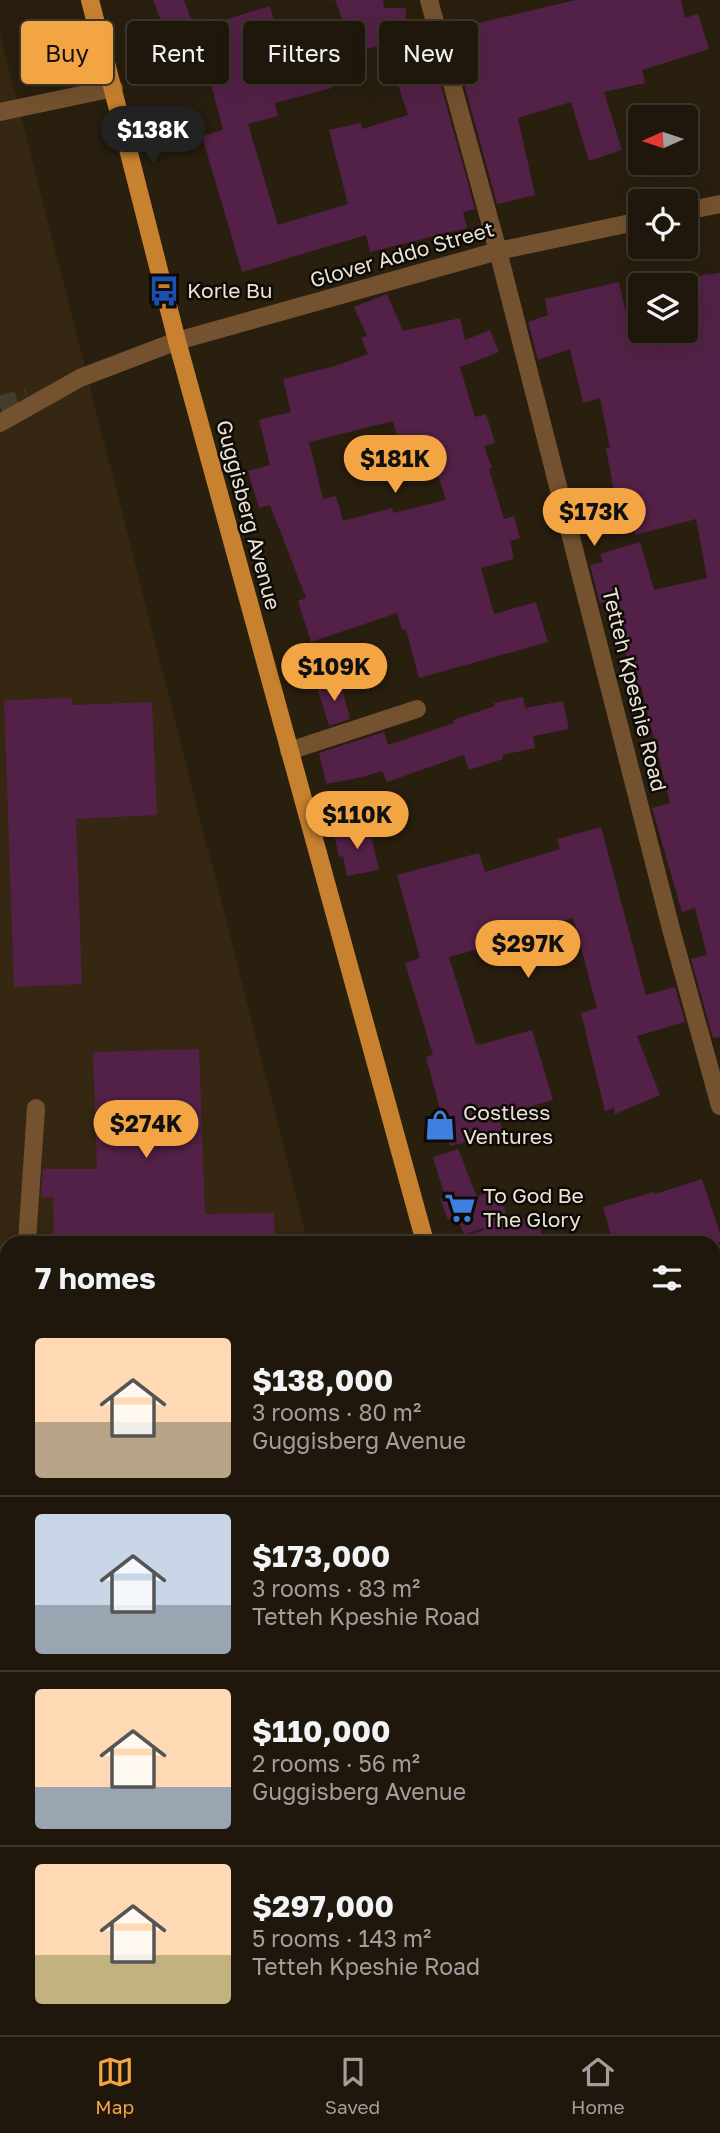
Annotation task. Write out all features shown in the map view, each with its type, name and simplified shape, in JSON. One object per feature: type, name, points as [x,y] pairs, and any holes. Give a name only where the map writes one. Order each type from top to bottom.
[{"type":"main road","name":"Guggisberg Avenue","points":[[90,0],[177,341],[423,1236]]},
{"type":"street","name":"Tetteh Kpeshie Road","points":[[429,0],[498,251],[671,929],[720,1106]]},
{"type":"street","points":[[0,112],[114,88]]},
{"type":"street","points":[[698,209],[720,204]]},
{"type":"street","name":"Glover Addo Street","points":[[80,378],[177,341],[498,251],[628,224]]},
{"type":"street","points":[[27,397],[80,378]]},
{"type":"street","points":[[0,423],[80,378]]},
{"type":"street","points":[[289,751],[417,709]]},
{"type":"street","points":[[27,1236],[36,1108]]},
{"type":"shaded area","points":[[0,34],[306,1236],[0,1236]]},
{"type":"building","points":[[153,0],[184,0],[192,21],[161,21]]},
{"type":"building","points":[[335,0],[383,0],[384,8],[406,8],[406,21],[379,21],[379,46],[365,49],[365,21],[343,21]]},
{"type":"building","points":[[576,0],[681,0],[685,18],[698,14],[709,49],[642,70],[645,83],[604,92],[622,150],[589,161],[571,102],[518,118],[535,195],[497,204],[464,84],[478,84],[478,23]]},
{"type":"building","points":[[270,6],[274,21],[243,21],[243,84],[331,84],[332,88],[275,103],[278,116],[248,124],[278,225],[348,204],[329,130],[361,123],[362,129],[408,115],[398,84],[441,84],[475,209],[463,212],[467,228],[370,252],[366,235],[242,272],[202,136],[223,130],[211,84],[229,84],[229,21],[221,21]]},
{"type":"building","points":[[720,273],[720,1037],[713,1038],[691,959],[707,955],[695,908],[682,912],[652,808],[670,803],[641,687],[635,689],[611,601],[600,603],[590,565],[603,562],[600,554],[640,542],[654,590],[707,578],[696,519],[635,535],[624,491],[614,492],[606,448],[610,448],[600,398],[583,403],[570,349],[538,360],[528,322],[548,315],[545,299],[619,282],[628,322],[628,343],[698,343],[698,276]]},
{"type":"building","points":[[387,294],[403,331],[460,318],[465,340],[490,330],[499,352],[460,367],[475,417],[486,414],[495,443],[484,446],[492,468],[489,469],[504,519],[514,516],[520,538],[510,541],[514,559],[481,568],[494,614],[536,602],[548,642],[419,678],[406,629],[402,630],[397,613],[311,642],[298,601],[306,598],[270,505],[259,508],[248,471],[270,465],[259,420],[291,412],[283,379],[335,366],[368,354],[361,338],[367,336],[354,307]],"holes":[[[393,421],[398,441],[424,435],[446,500],[393,513],[392,508],[343,521],[336,496],[323,499],[309,442]]]},
{"type":"building","points":[[340,680],[350,719],[329,726],[317,687]]},
{"type":"building","points":[[523,697],[525,708],[563,701],[569,729],[533,736],[535,748],[502,755],[503,759],[469,770],[464,755],[387,782],[382,771],[326,784],[319,753],[384,732],[388,745],[454,723],[453,720],[495,706],[494,703]]},
{"type":"building","points":[[72,698],[72,705],[152,702],[157,815],[76,819],[82,984],[14,987],[4,700]]},
{"type":"building","points":[[369,827],[379,870],[347,876],[334,834]]},
{"type":"building","points":[[601,827],[646,995],[675,987],[685,1022],[637,1036],[660,1095],[615,1114],[614,1108],[605,1111],[581,1013],[597,1008],[573,918],[503,939],[504,942],[449,957],[476,1044],[532,1030],[553,1100],[498,1116],[503,1132],[450,1146],[426,1057],[433,1055],[405,963],[420,958],[397,875],[479,853],[485,872],[560,849],[557,839]]},
{"type":"building","points":[[199,1049],[205,1214],[274,1213],[275,1236],[54,1236],[53,1197],[41,1197],[43,1169],[97,1169],[93,1052]]},
{"type":"building","points":[[458,1149],[477,1197],[497,1189],[510,1223],[536,1215],[542,1236],[464,1236],[484,1230],[483,1228],[464,1235],[457,1217],[448,1220],[440,1199],[445,1197],[433,1157]]},
{"type":"building","points":[[702,1179],[720,1236],[611,1236],[603,1207],[654,1192],[655,1194]]},
{"type":"tunnel","points":[[0,405],[27,397]]},
{"type":"place","name":"Korle Bu","points":[[164,291]]},
{"type":"place","name":"Costless Ventures","points":[[440,1125]]},
{"type":"place","name":"To God Be The Glory","points":[[460,1208]]}]
